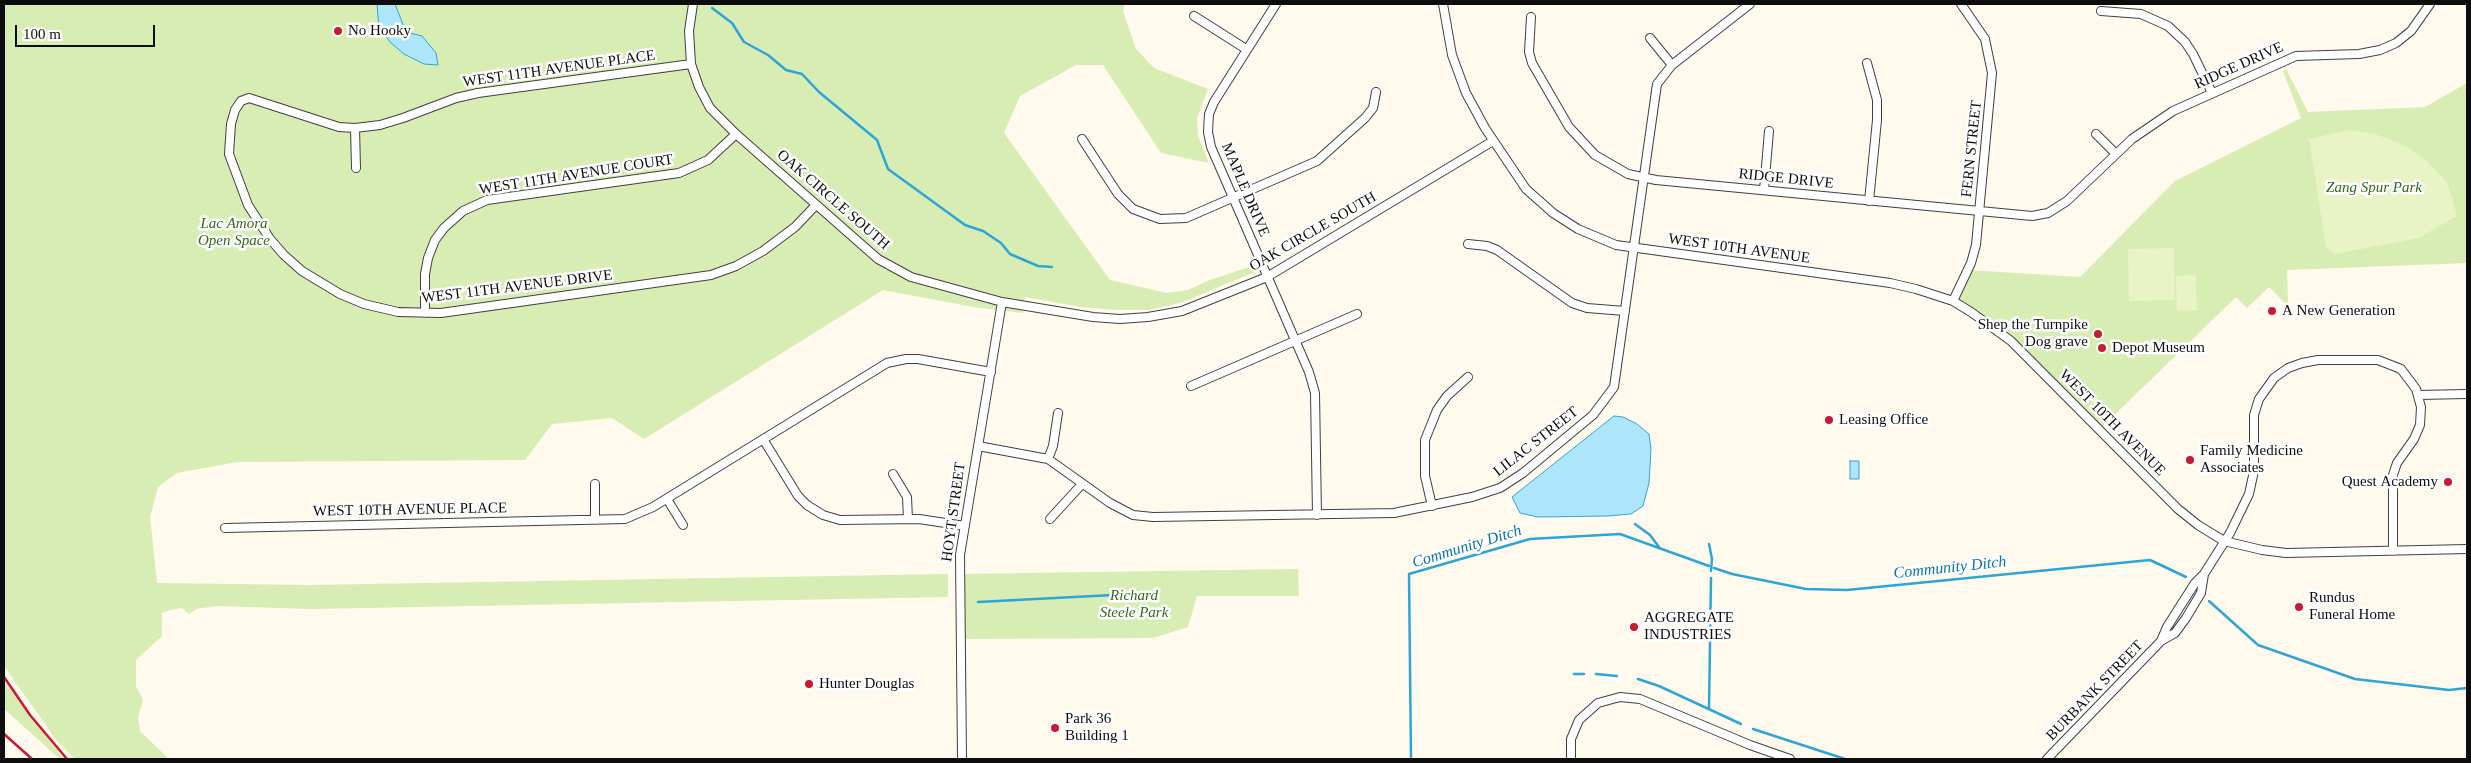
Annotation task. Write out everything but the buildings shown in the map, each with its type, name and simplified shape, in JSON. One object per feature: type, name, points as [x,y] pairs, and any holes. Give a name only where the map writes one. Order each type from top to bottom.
[{"type":"street","name":"OAK CIRCLE SOUTH","points":[[693,4],[689,31],[691,64],[699,87],[710,108],[736,134],[878,259],[911,276],[1002,302],[1093,317],[1148,317],[1182,311],[1267,277],[1493,141]]},
{"type":"street","name":"MAPLE DRIVE","points":[[1276,4],[1214,102],[1208,125],[1211,147],[1315,394],[1317,515]]},
{"type":"street","name":"WEST 10TH AVENUE","points":[[1443,4],[1446,30],[1461,82],[1493,141],[1526,189],[1553,213],[1593,236],[1616,245],[1633,248],[1890,283],[1916,289],[1953,302],[1972,312],[2011,341],[2178,509],[2198,526],[2224,542],[2276,552],[2467,549]]},
{"type":"street","name":"LILAC STREET","points":[[978,446],[1048,458],[1110,503],[1133,515],[1153,517],[1394,513],[1432,506],[1500,488],[1522,473],[1593,414],[1614,388],[1657,84],[1672,65],[1750,4]]},
{"type":"street","name":"FERN STREET","points":[[1953,302],[1973,257],[1992,73],[1985,39],[1961,4]]},
{"type":"street","name":"RIDGE DRIVE","points":[[1530,16],[1529,52],[1532,64],[1568,127],[1581,142],[1603,161],[1628,174],[2021,216],[2048,213],[2067,201],[2116,154],[2150,125],[2173,111],[2296,56],[2359,54],[2380,50],[2396,43],[2412,31],[2430,4]]},
{"type":"street","points":[[2101,11],[2141,14],[2168,26],[2185,42],[2193,54],[2212,93]]},
{"type":"street","points":[[1194,16],[1246,49]]},
{"type":"street","points":[[1650,38],[1672,65]]},
{"type":"street","points":[[1866,63],[1873,82],[1877,120],[1869,201]]},
{"type":"street","name":"WEST 11TH AVENUE PLACE","points":[[235,110],[241,101],[254,98],[339,126],[355,128],[380,125],[456,98],[478,93],[691,64]]},
{"type":"street","points":[[1082,139],[1118,194],[1133,208],[1150,217],[1168,220],[1186,218],[1306,166],[1328,153],[1373,108],[1376,92]]},
{"type":"street","name":"WEST 11TH AVENUE DRIVE","points":[[235,110],[229,141],[229,154],[235,174],[258,222],[284,255],[302,271],[340,294],[382,309],[441,313],[711,275],[736,266],[764,251],[795,227],[816,205]]},
{"type":"street","points":[[355,128],[356,168]]},
{"type":"street","points":[[1764,190],[1769,132]]},
{"type":"street","name":"WEST 11TH AVENUE COURT","points":[[425,313],[425,274],[428,258],[435,240],[444,228],[463,210],[487,200],[678,173],[708,160],[736,134]]},
{"type":"street","points":[[2096,134],[2116,154]]},
{"type":"street","points":[[1468,244],[1488,246],[1498,250],[1572,303],[1587,308],[1625,311]]},
{"type":"street","name":"HOYT STREET","points":[[962,759],[959,567],[1002,302]]},
{"type":"street","points":[[1191,386],[1358,314]]},
{"type":"street","name":"WEST 10TH AVENUE PLACE","points":[[225,528],[595,520],[632,517],[667,499],[871,372],[897,360],[918,359],[991,372]]},
{"type":"street","name":"BURBANK STREET","points":[[2047,759],[2162,641],[2167,627],[2235,525],[2252,484],[2253,429],[2256,406],[2266,388],[2279,375],[2288,368],[2311,361],[2378,360],[2404,372],[2418,395]]},
{"type":"street","points":[[1432,506],[1425,476],[1425,440],[1437,410],[1446,396],[1468,377]]},
{"type":"street","points":[[2394,551],[2393,474],[2397,463],[2414,439],[2420,425],[2421,407],[2418,395],[2467,394]]},
{"type":"street","points":[[1048,458],[1053,446],[1058,413]]},
{"type":"street","points":[[763,439],[798,496],[818,513],[840,520],[930,520],[965,526]]},
{"type":"street","points":[[893,474],[907,497],[908,519]]},
{"type":"street","points":[[595,484],[595,520]]},
{"type":"street","points":[[1050,519],[1082,484]]},
{"type":"street","points":[[667,499],[683,525]]},
{"type":"street","points":[[1571,759],[1571,739],[1579,720],[1592,706],[1604,700],[1620,697],[1640,700],[1790,759]]},
{"type":"green space","name":"Lac Amora Open Space","points":[[4,4],[1124,4],[1123,11],[1136,49],[1154,68],[1208,89],[1197,118],[1198,136],[1209,163],[1161,153],[1103,65],[1076,65],[1020,96],[1004,133],[1110,280],[1167,293],[1188,290],[1210,280],[1252,266],[1255,272],[1183,302],[1149,310],[1080,307],[1025,297],[1023,313],[973,307],[883,290],[644,439],[612,418],[552,424],[525,460],[237,462],[177,473],[158,487],[150,517],[157,583],[309,585],[948,574],[948,597],[311,609],[217,606],[196,609],[189,614],[182,608],[170,610],[162,613],[162,636],[136,660],[136,686],[143,700],[138,717],[140,731],[169,759],[75,759],[57,741],[4,666]]},
{"type":"green space","name":"Zang Spur Park","points":[[2286,69],[2308,112],[2425,107],[2467,83],[2467,263],[2287,270],[2288,306],[2269,287],[2247,308],[2236,297],[2099,430],[2011,341],[1953,301],[1968,270],[2080,277],[2175,181],[2301,118],[2283,71]]},
{"type":"green space","points":[[2348,130],[2375,134],[2404,145],[2427,161],[2447,182],[2457,216],[2419,238],[2335,254],[2326,247],[2309,139]]},
{"type":"green space","points":[[2174,248],[2175,300],[2129,301],[2128,249]]},
{"type":"green space","points":[[2196,275],[2197,310],[2177,311],[2176,276]]},
{"type":"green space","name":"Richard Steele Park","points":[[1298,569],[1299,596],[1197,596],[1188,627],[1153,638],[960,639],[959,574]]},
{"type":"green space","points":[[4,681],[64,759],[60,759],[4,709]]},
{"type":"water","points":[[377,4],[395,4],[404,27],[410,33],[422,36],[436,53],[438,65],[424,64],[404,54],[391,43],[379,28]]},
{"type":"water","points":[[1614,416],[1623,417],[1637,424],[1649,434],[1651,449],[1649,483],[1643,506],[1631,514],[1607,516],[1538,517],[1520,513],[1512,497]]},
{"type":"water","points":[[1850,461],[1859,461],[1859,479],[1850,479]]},
{"type":"waterway","points":[[712,8],[732,23],[744,42],[768,55],[786,70],[802,74],[819,92],[877,140],[888,169],[965,225],[983,231],[1001,243],[1010,254],[1038,266],[1052,267]]},
{"type":"waterway","points":[[1635,524],[1650,535],[1659,547]]},
{"type":"waterway","name":"Community Ditch","points":[[1411,759],[1409,574],[1530,539],[1620,534],[1709,566]]},
{"type":"waterway","points":[[1709,544],[1712,559],[1711,571]]},
{"type":"waterway","name":"Community Ditch","points":[[1714,568],[1732,574],[1806,589],[1847,590],[2150,560],[2186,577]]},
{"type":"waterway","points":[[1709,708],[1711,578]]},
{"type":"waterway","points":[[978,602],[1113,595]]},
{"type":"waterway","name":"Community Ditch","points":[[2209,601],[2258,645],[2355,679],[2449,690],[2467,688]]},
{"type":"waterway","points":[[1574,674],[1584,674]]},
{"type":"waterway","points":[[1596,674],[1617,676]]},
{"type":"waterway","points":[[1638,679],[1659,686],[1741,724]]},
{"type":"waterway","points":[[1753,729],[1845,759]]},
{"type":"railway","points":[[4,677],[30,715],[67,759]]},
{"type":"railway","points":[[4,734],[32,759]]},
{"type":"place","name":"No Hooky","points":[[338,31]]},
{"type":"place","name":"A New Generation","points":[[2272,311]]},
{"type":"place","name":"Shep the Turnpike Dog grave","points":[[2098,334]]},
{"type":"place","name":"Depot Museum","points":[[2102,348]]},
{"type":"place","name":"Leasing Office","points":[[1829,420]]},
{"type":"place","name":"Family Medicine Associates","points":[[2190,460]]},
{"type":"place","name":"Quest Academy","points":[[2448,482]]},
{"type":"place","name":"Rundus Funeral Home","points":[[2299,607]]},
{"type":"place","name":"AGGREGATE INDUSTRIES","points":[[1634,627]]},
{"type":"place","name":"Hunter Douglas","points":[[809,684]]},
{"type":"place","name":"Park 36 Building 1","points":[[1055,728]]}]
